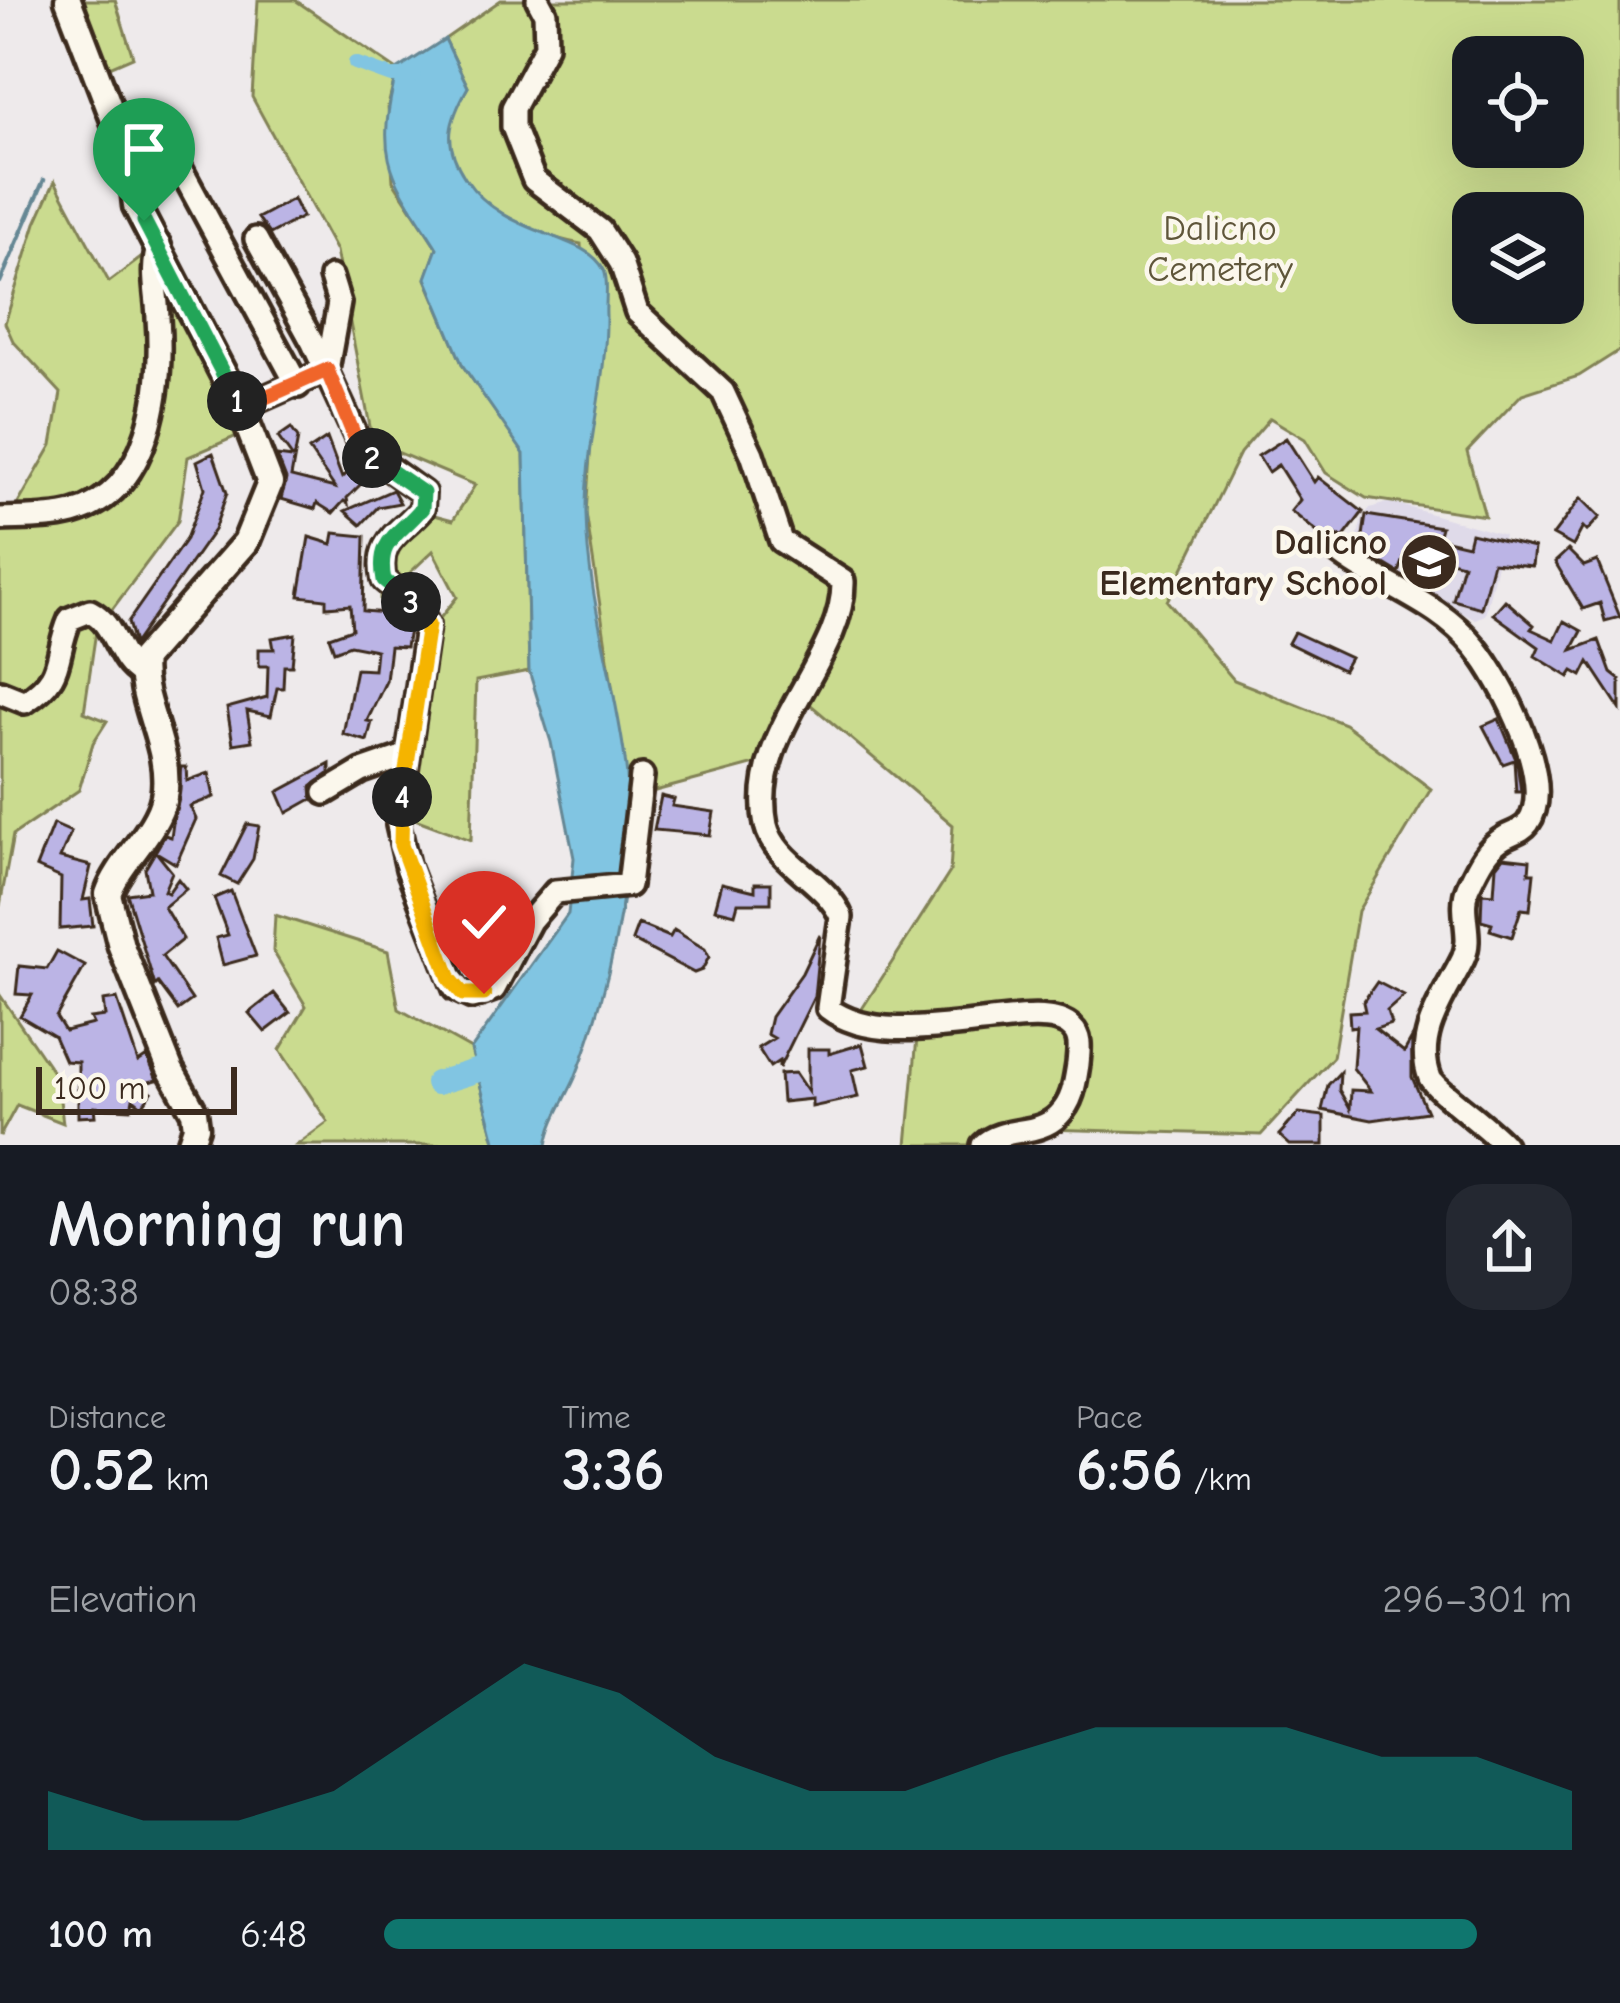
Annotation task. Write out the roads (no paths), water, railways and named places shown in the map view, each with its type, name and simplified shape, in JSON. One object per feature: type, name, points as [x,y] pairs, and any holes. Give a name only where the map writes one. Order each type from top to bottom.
[{"type":"main road","points":[[68,0],[118,133],[130,147],[136,206],[241,408],[270,483],[263,511],[216,582],[149,649],[141,674],[162,737],[163,803],[114,878],[109,910],[170,1069],[194,1112],[196,1127],[190,1145]]},
{"type":"street","points":[[538,0],[545,13],[547,46],[513,108],[513,127],[528,170],[541,190],[599,230],[621,263],[637,312],[723,392],[752,454],[781,541],[843,581],[844,600],[834,624],[785,718],[764,799],[770,836],[841,917],[828,1008],[854,1026],[918,1031],[1046,1018],[1071,1026],[1076,1033],[1076,1081],[1059,1116],[1040,1128],[996,1136],[983,1145]]},
{"type":"street","points":[[130,147],[163,154],[178,164],[298,386]]},
{"type":"street","points":[[256,238],[327,370],[362,449],[423,493],[422,508],[390,535],[381,555],[384,580],[420,609],[428,625],[398,826],[455,989],[472,997],[494,989],[543,902],[573,887],[622,888],[633,874],[642,776]]},
{"type":"street","points":[[0,519],[71,514],[103,501],[131,472],[149,429],[159,320],[152,268],[159,245]]},
{"type":"street","points":[[327,370],[339,303],[331,277]]},
{"type":"street","points":[[241,408],[327,370]]},
{"type":"street","points":[[1334,548],[1415,596],[1476,648],[1508,699],[1533,762],[1536,806],[1529,821],[1492,845],[1467,890],[1466,952],[1438,996],[1427,1061],[1434,1085],[1480,1118],[1504,1145]]},
{"type":"street","points":[[0,692],[25,702],[46,688],[60,662],[70,619],[90,611],[102,617],[128,666],[141,674]]},
{"type":"street","points":[[325,794],[362,771],[408,755]]},
{"type":"water","points":[[445,39],[468,87],[451,132],[453,154],[465,178],[501,213],[594,258],[606,280],[603,365],[586,514],[595,600],[626,770],[628,857],[602,998],[547,1145],[496,1145],[471,1049],[568,914],[574,858],[551,742],[529,671],[524,454],[463,366],[426,278],[437,248],[398,183],[387,146],[397,70]]},
{"type":"waterway","points":[[355,63],[391,76],[414,76]]},
{"type":"waterway","points":[[0,282],[44,180]]},
{"type":"waterway","points":[[437,1083],[504,1062]]},
{"type":"place","name":"Dalicno Elementary School","points":[[1429,562]]},
{"type":"park label","name":"Dalicno Cemetery","points":[[1220,248]]}]
